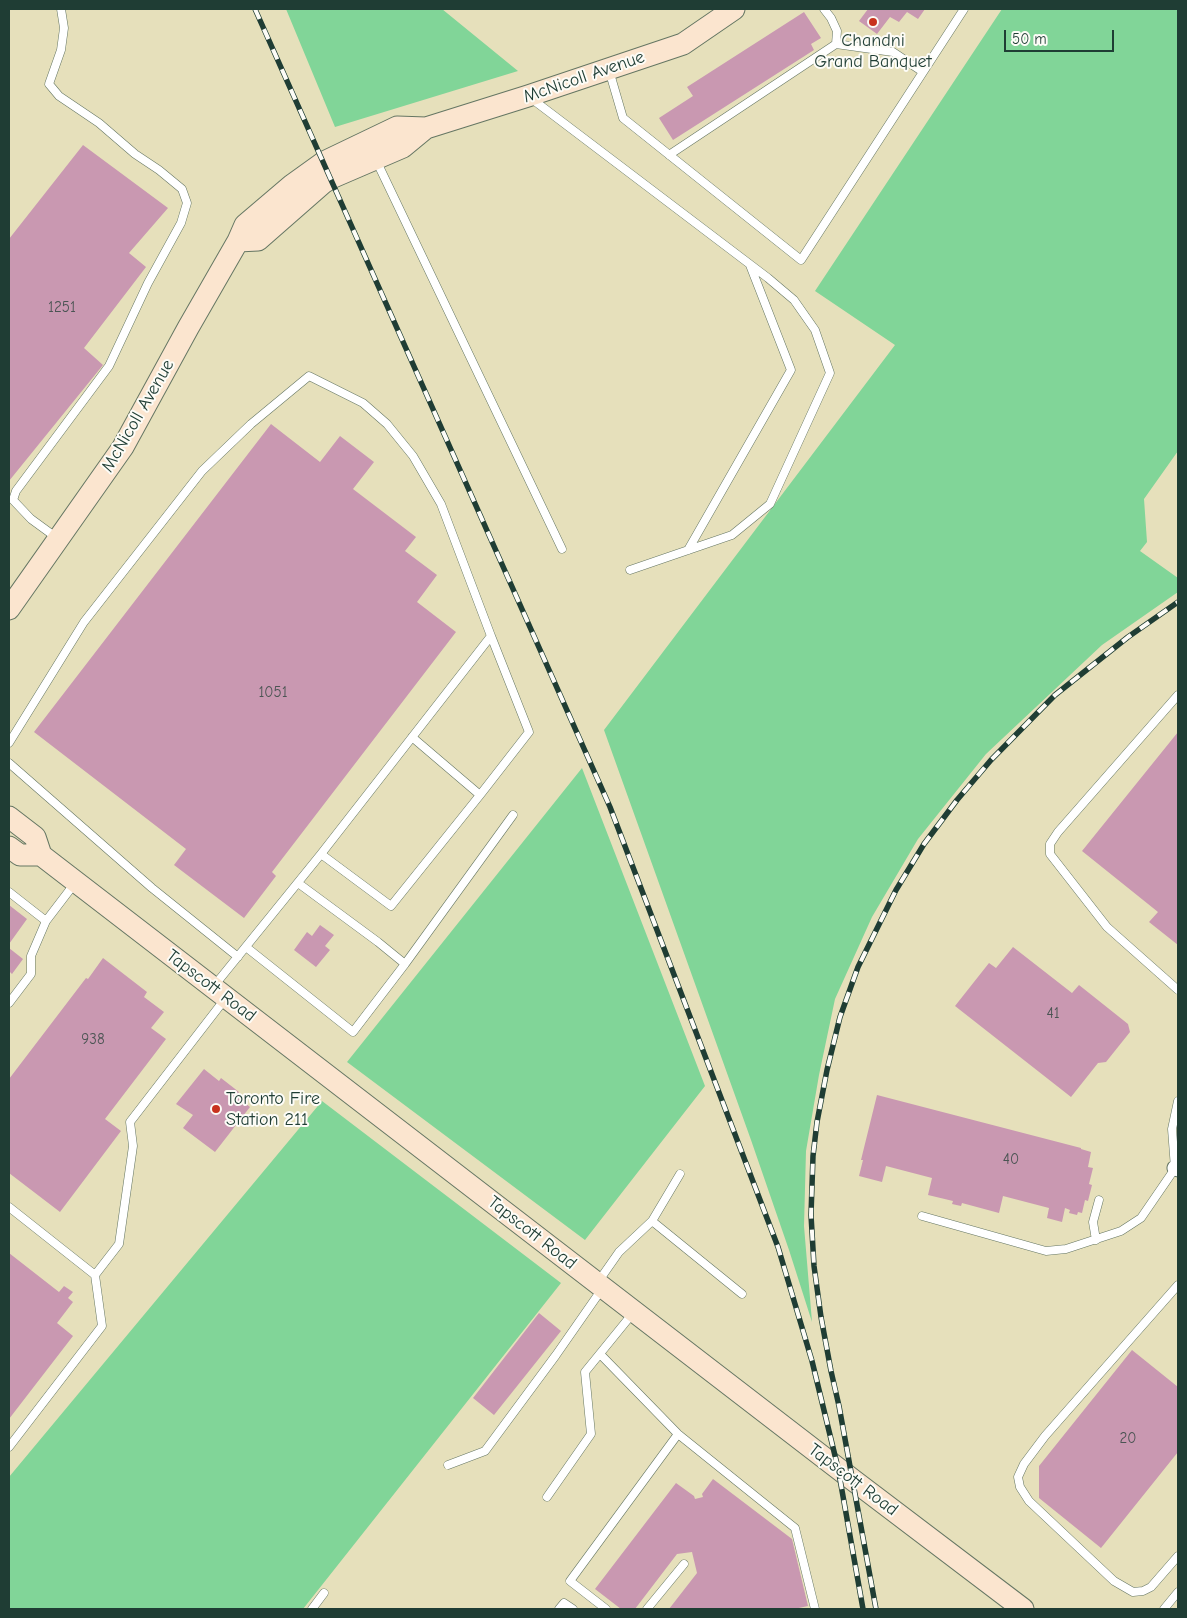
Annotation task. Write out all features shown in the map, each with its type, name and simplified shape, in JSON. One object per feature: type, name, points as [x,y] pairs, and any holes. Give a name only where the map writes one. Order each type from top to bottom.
[{"type":"street","name":"McNicoll Avenue","points":[[9,608],[124,447],[188,328],[238,241],[245,225],[292,185],[324,162],[397,128],[426,128],[683,44],[734,9]]},
{"type":"street","name":"McNicoll Avenue","points":[[238,241],[258,240],[323,183],[403,147],[426,128]]},
{"type":"street","name":"Tapscott Road","points":[[9,817],[35,837],[42,855],[76,882],[1023,1609]]},
{"type":"street","points":[[9,847],[20,855],[42,855]]},
{"type":"lane","points":[[58,539],[11,502],[16,491],[109,366],[148,282],[181,223],[188,203],[182,189],[159,170],[135,154],[99,123],[59,96],[49,84],[61,50],[64,28],[61,9]]},
{"type":"lane","points":[[824,9],[837,31],[836,44]]},
{"type":"lane","points":[[608,68],[623,118],[801,260],[964,9]]},
{"type":"lane","points":[[669,155],[836,44],[892,52],[923,72]]},
{"type":"lane","points":[[528,96],[794,300],[815,330],[830,373],[770,504],[732,535],[630,570]]},
{"type":"lane","points":[[376,158],[562,549]]},
{"type":"lane","points":[[688,550],[791,370],[749,264]]},
{"type":"lane","points":[[9,742],[84,622],[202,472],[251,424],[309,376],[363,403],[387,424],[413,456],[441,504],[529,732],[392,906],[322,854]]},
{"type":"lane","points":[[95,1275],[119,1244],[133,1146],[130,1122],[219,992],[238,957],[322,854],[491,636]]},
{"type":"lane","points":[[1178,695],[1058,832],[1050,844],[1050,854],[1107,927],[1178,990]]},
{"type":"lane","points":[[412,737],[480,795]]},
{"type":"lane","points":[[9,763],[131,871],[238,957]]},
{"type":"lane","points":[[246,947],[353,1032],[513,815]]},
{"type":"lane","points":[[9,1003],[31,974],[31,956],[46,921],[76,882]]},
{"type":"lane","points":[[298,883],[405,964]]},
{"type":"lane","points":[[9,892],[46,921]]},
{"type":"lane","points":[[922,1216],[1046,1251],[1066,1249],[1121,1231],[1141,1218],[1177,1167],[1172,1129],[1178,1101]]},
{"type":"lane","points":[[448,1465],[485,1452],[556,1355],[619,1252],[652,1221],[680,1174]]},
{"type":"lane","points":[[1096,1240],[1093,1222],[1099,1200]]},
{"type":"lane","points":[[9,1207],[95,1275],[102,1326],[9,1447]]},
{"type":"lane","points":[[652,1221],[742,1294]]},
{"type":"lane","points":[[1178,1285],[1045,1436],[1024,1464],[1018,1477],[1020,1487],[1029,1500],[1114,1581],[1133,1592],[1143,1591],[1152,1587],[1178,1556]]},
{"type":"lane","points":[[547,1497],[591,1434],[585,1372],[635,1312]]},
{"type":"lane","points":[[600,1354],[678,1434],[795,1528],[815,1609]]},
{"type":"lane","points":[[606,1609],[570,1581],[678,1434]]},
{"type":"lane","points":[[647,1609],[684,1564]]},
{"type":"lane","points":[[1164,1609],[1178,1592]]},
{"type":"lane","points":[[312,1609],[324,1593]]},
{"type":"lane","points":[[559,1609],[564,1602],[574,1609]]},
{"type":"green space","points":[[286,9],[442,9],[518,71],[335,127]]},
{"type":"green space","points":[[1002,9],[1178,9],[1178,451],[1144,499],[1147,542],[1140,551],[1178,578],[1178,592],[1102,645],[986,754],[918,839],[872,917],[835,999],[806,1151],[804,1226],[812,1322],[751,1140],[604,730],[895,345],[815,291]]},
{"type":"green space","points":[[582,768],[705,1086],[585,1240],[347,1062]]},
{"type":"green space","points":[[322,1101],[561,1283],[303,1609],[9,1609],[9,1477]]},
{"type":"building","name":"Chandni Grand Banquet","points":[[868,9],[925,9],[918,19],[907,12],[899,22],[890,17],[877,34],[859,21]]},
{"type":"building","points":[[804,12],[821,38],[811,44],[814,50],[673,140],[659,118],[693,96],[687,87]]},
{"type":"building","points":[[83,145],[168,208],[129,253],[146,267],[84,348],[103,365],[9,481],[9,239]]},
{"type":"building","points":[[271,424],[320,462],[340,436],[374,462],[353,489],[416,537],[405,551],[437,575],[417,602],[456,632],[272,872],[276,876],[244,918],[174,865],[186,849],[34,732]]},
{"type":"building","points":[[1178,732],[1178,945],[1149,922],[1158,912],[1082,851]]},
{"type":"building","points":[[9,905],[27,919],[9,944]]},
{"type":"building","points":[[320,925],[334,935],[325,946],[330,950],[316,967],[294,950],[307,932],[312,936]]},
{"type":"building","points":[[1013,947],[1072,993],[1079,985],[1128,1024],[1130,1032],[1106,1062],[1098,1063],[1071,1097],[955,1006],[989,963],[996,968]]},
{"type":"building","points":[[9,948],[23,959],[12,974],[9,971]]},
{"type":"building","points":[[103,958],[147,992],[144,997],[164,1012],[151,1028],[166,1039],[105,1119],[121,1131],[60,1212],[9,1173],[9,1079]]},
{"type":"building","name":"Toronto Fire Station 211","points":[[204,1069],[219,1081],[221,1078],[239,1092],[236,1096],[250,1107],[215,1152],[183,1128],[193,1115],[176,1104]]},
{"type":"building","points":[[877,1095],[1091,1152],[1088,1167],[1093,1168],[1089,1184],[1092,1185],[1088,1201],[1085,1200],[1082,1213],[1078,1212],[1077,1215],[1069,1213],[1070,1210],[1065,1208],[1062,1222],[1047,1218],[1049,1208],[1003,1196],[999,1213],[962,1203],[961,1206],[952,1204],[953,1201],[928,1195],[932,1178],[886,1166],[882,1182],[859,1176],[863,1160],[861,1160]]},
{"type":"building","points":[[9,1253],[59,1292],[64,1286],[73,1292],[68,1298],[73,1302],[57,1323],[73,1336],[9,1419]]},
{"type":"building","points":[[539,1313],[561,1331],[494,1415],[473,1398]]},
{"type":"building","points":[[1132,1350],[1178,1387],[1178,1452],[1101,1548],[1039,1498],[1039,1466]]},
{"type":"building","points":[[713,1479],[792,1539],[808,1606],[794,1609],[669,1609],[697,1573],[692,1552],[677,1554],[635,1609],[621,1609],[595,1589],[676,1483],[694,1496],[695,1499],[703,1497],[702,1494]]},
{"type":"railway","points":[[255,9],[610,807],[778,1247],[812,1361],[838,1468],[863,1609]]},
{"type":"railway","points":[[876,1609],[821,1317],[814,1266],[811,1215],[813,1156],[817,1122],[827,1070],[840,1017],[858,967],[896,890],[924,844],[957,800],[991,760],[1055,695],[1128,637],[1178,602]]},
{"type":"place","name":"Chandni Grand Banquet","points":[[873,22]]},
{"type":"place","name":"Toronto Fire Station 211","points":[[216,1109]]}]
